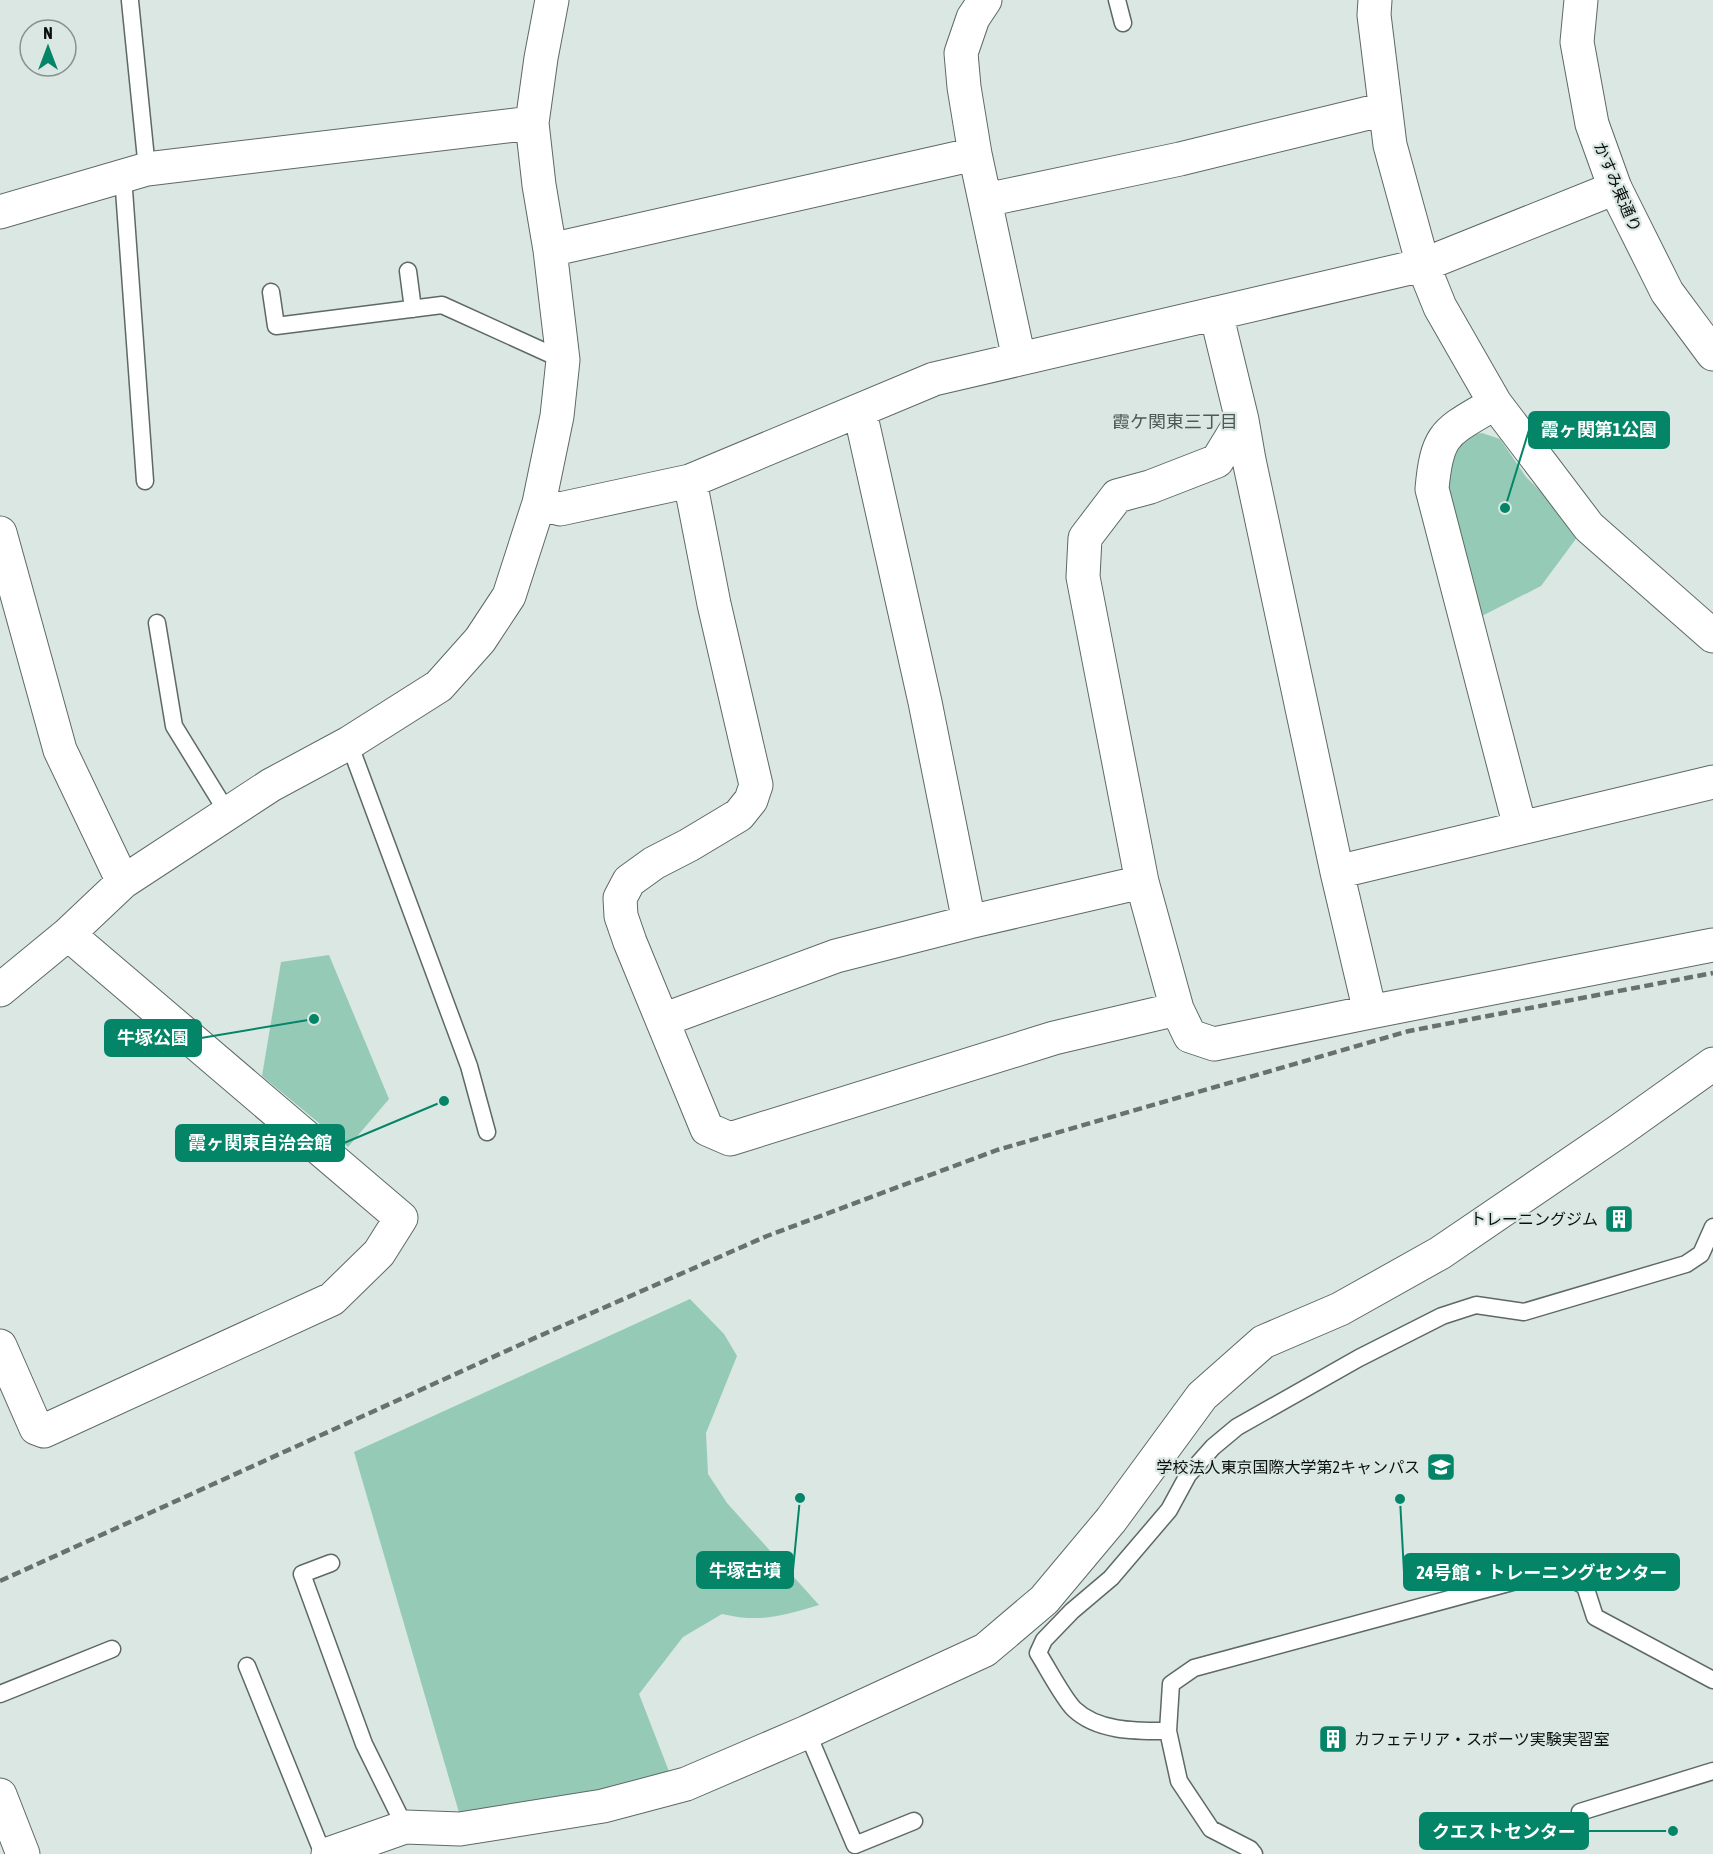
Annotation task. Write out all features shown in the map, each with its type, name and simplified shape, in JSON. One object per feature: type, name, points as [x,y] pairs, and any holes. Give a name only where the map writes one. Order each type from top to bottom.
[{"type":"street","points":[[0,990],[68,934],[123,882],[227,812],[271,785],[349,743],[439,686],[480,640],[509,596],[539,503],[557,416],[563,360],[532,123],[552,0]]},
{"type":"street","points":[[985,0],[973,18],[961,53],[964,87],[975,154],[1019,359]]},
{"type":"street","points":[[1375,0],[1374,15],[1390,145],[1424,265],[1440,307],[1495,403],[1589,527],[1713,636]]},
{"type":"street","name":"かすみ東通り","points":[[1581,0],[1577,42],[1587,100],[1592,124],[1615,188],[1667,292],[1713,354]]},
{"type":"street","points":[[986,200],[1180,159],[1385,110]]},
{"type":"street","points":[[0,212],[135,172],[532,123]]},
{"type":"street","points":[[550,250],[975,154]]},
{"type":"street","points":[[539,503],[560,509],[690,481],[860,412],[934,379],[1424,265],[1615,188]]},
{"type":"street","points":[[1216,313],[1242,420],[1337,872],[1370,1012]]},
{"type":"street","points":[[1495,403],[1452,428],[1440,444],[1435,459],[1432,489],[1520,827]]},
{"type":"street","points":[[860,412],[925,702],[969,922]]},
{"type":"street","points":[[1242,420],[1217,461],[1150,487],[1117,496],[1085,538],[1083,577],[1142,882],[1177,1009],[1190,1036],[1214,1044],[1713,945]]},
{"type":"street","points":[[690,481],[714,604],[756,785],[751,800],[739,815],[654,863],[629,881],[620,898],[621,916],[707,1129],[730,1139],[1054,1038],[1177,1009]]},
{"type":"street","points":[[0,533],[60,750],[123,882]]},
{"type":"street","points":[[1337,872],[1713,782]]},
{"type":"street","points":[[663,1020],[836,956],[1142,882]]},
{"type":"street","points":[[0,1346],[36,1428],[44,1431],[332,1299],[379,1253],[401,1218],[68,934]]},
{"type":"street","points":[[326,1854],[400,1837],[603,1806],[686,1784],[807,1732],[985,1650],[1044,1600],[1111,1520],[1202,1396],[1263,1342],[1340,1309],[1440,1253],[1713,1064]]},
{"type":"street","points":[[0,1796],[23,1854]]},
{"type":"lane","points":[[130,0],[145,481]]},
{"type":"lane","points":[[1117,0],[1123,23]]},
{"type":"lane","points":[[408,271],[413,309]]},
{"type":"lane","points":[[271,292],[276,326],[442,305],[563,360]]},
{"type":"lane","points":[[157,623],[174,726],[227,812]]},
{"type":"lane","points":[[349,743],[469,1066],[487,1132]]},
{"type":"lane","points":[[1168,1731],[1135,1731],[1095,1723],[1074,1708],[1038,1653],[1044,1640],[1072,1611],[1111,1578],[1141,1543],[1169,1510],[1188,1474],[1213,1447],[1237,1426],[1359,1358],[1442,1316],[1476,1305],[1524,1312],[1686,1264],[1701,1254],[1713,1227]]},
{"type":"lane","points":[[331,1563],[302,1574],[400,1837]]},
{"type":"lane","points":[[1254,1854],[1250,1849],[1211,1829],[1179,1781],[1168,1731],[1171,1684],[1194,1668],[1542,1574],[1564,1576],[1585,1586],[1595,1617],[1713,1680]]},
{"type":"lane","points":[[0,1694],[112,1649]]},
{"type":"lane","points":[[246,1666],[326,1854]]},
{"type":"lane","points":[[807,1732],[855,1845],[914,1821]]},
{"type":"lane","points":[[1580,1812],[1713,1771]]},
{"type":"green space","points":[[1482,433],[1500,439],[1526,477],[1581,532],[1541,586],[1478,618],[1448,489],[1449,459],[1465,436]]},
{"type":"green space","points":[[329,955],[389,1099],[348,1147],[262,1076],[281,962]]},
{"type":"green space","points":[[690,1299],[724,1334],[737,1356],[706,1433],[708,1474],[727,1503],[819,1605],[771,1617],[748,1618],[722,1614],[683,1637],[639,1694],[670,1774],[601,1793],[460,1816],[354,1452]]},
{"type":"railway","points":[[0,1581],[537,1337],[767,1236],[997,1150],[1409,1031],[1713,973]]},
{"type":"place","name":"霞ヶ関第1公園","points":[[1505,508]]},
{"type":"place","name":"牛塚公園","points":[[314,1019]]},
{"type":"place","name":"霞ヶ関東自治会館","points":[[444,1101]]},
{"type":"place","name":"トレーニングジム","points":[[1619,1219]]},
{"type":"place","name":"学校法人東京国際大学第2キャンパス","points":[[1441,1467]]},
{"type":"place","name":"牛塚古墳","points":[[800,1498]]},
{"type":"place","name":"24号館・トレーニングセンター","points":[[1400,1499]]},
{"type":"place","name":"カフェテリア・スポーツ実験実習室","points":[[1333,1739]]},
{"type":"place","name":"クエストセンター","points":[[1673,1831]]},
{"type":"district","name":"霞ケ関東三丁目","points":[[1175,421]]}]
